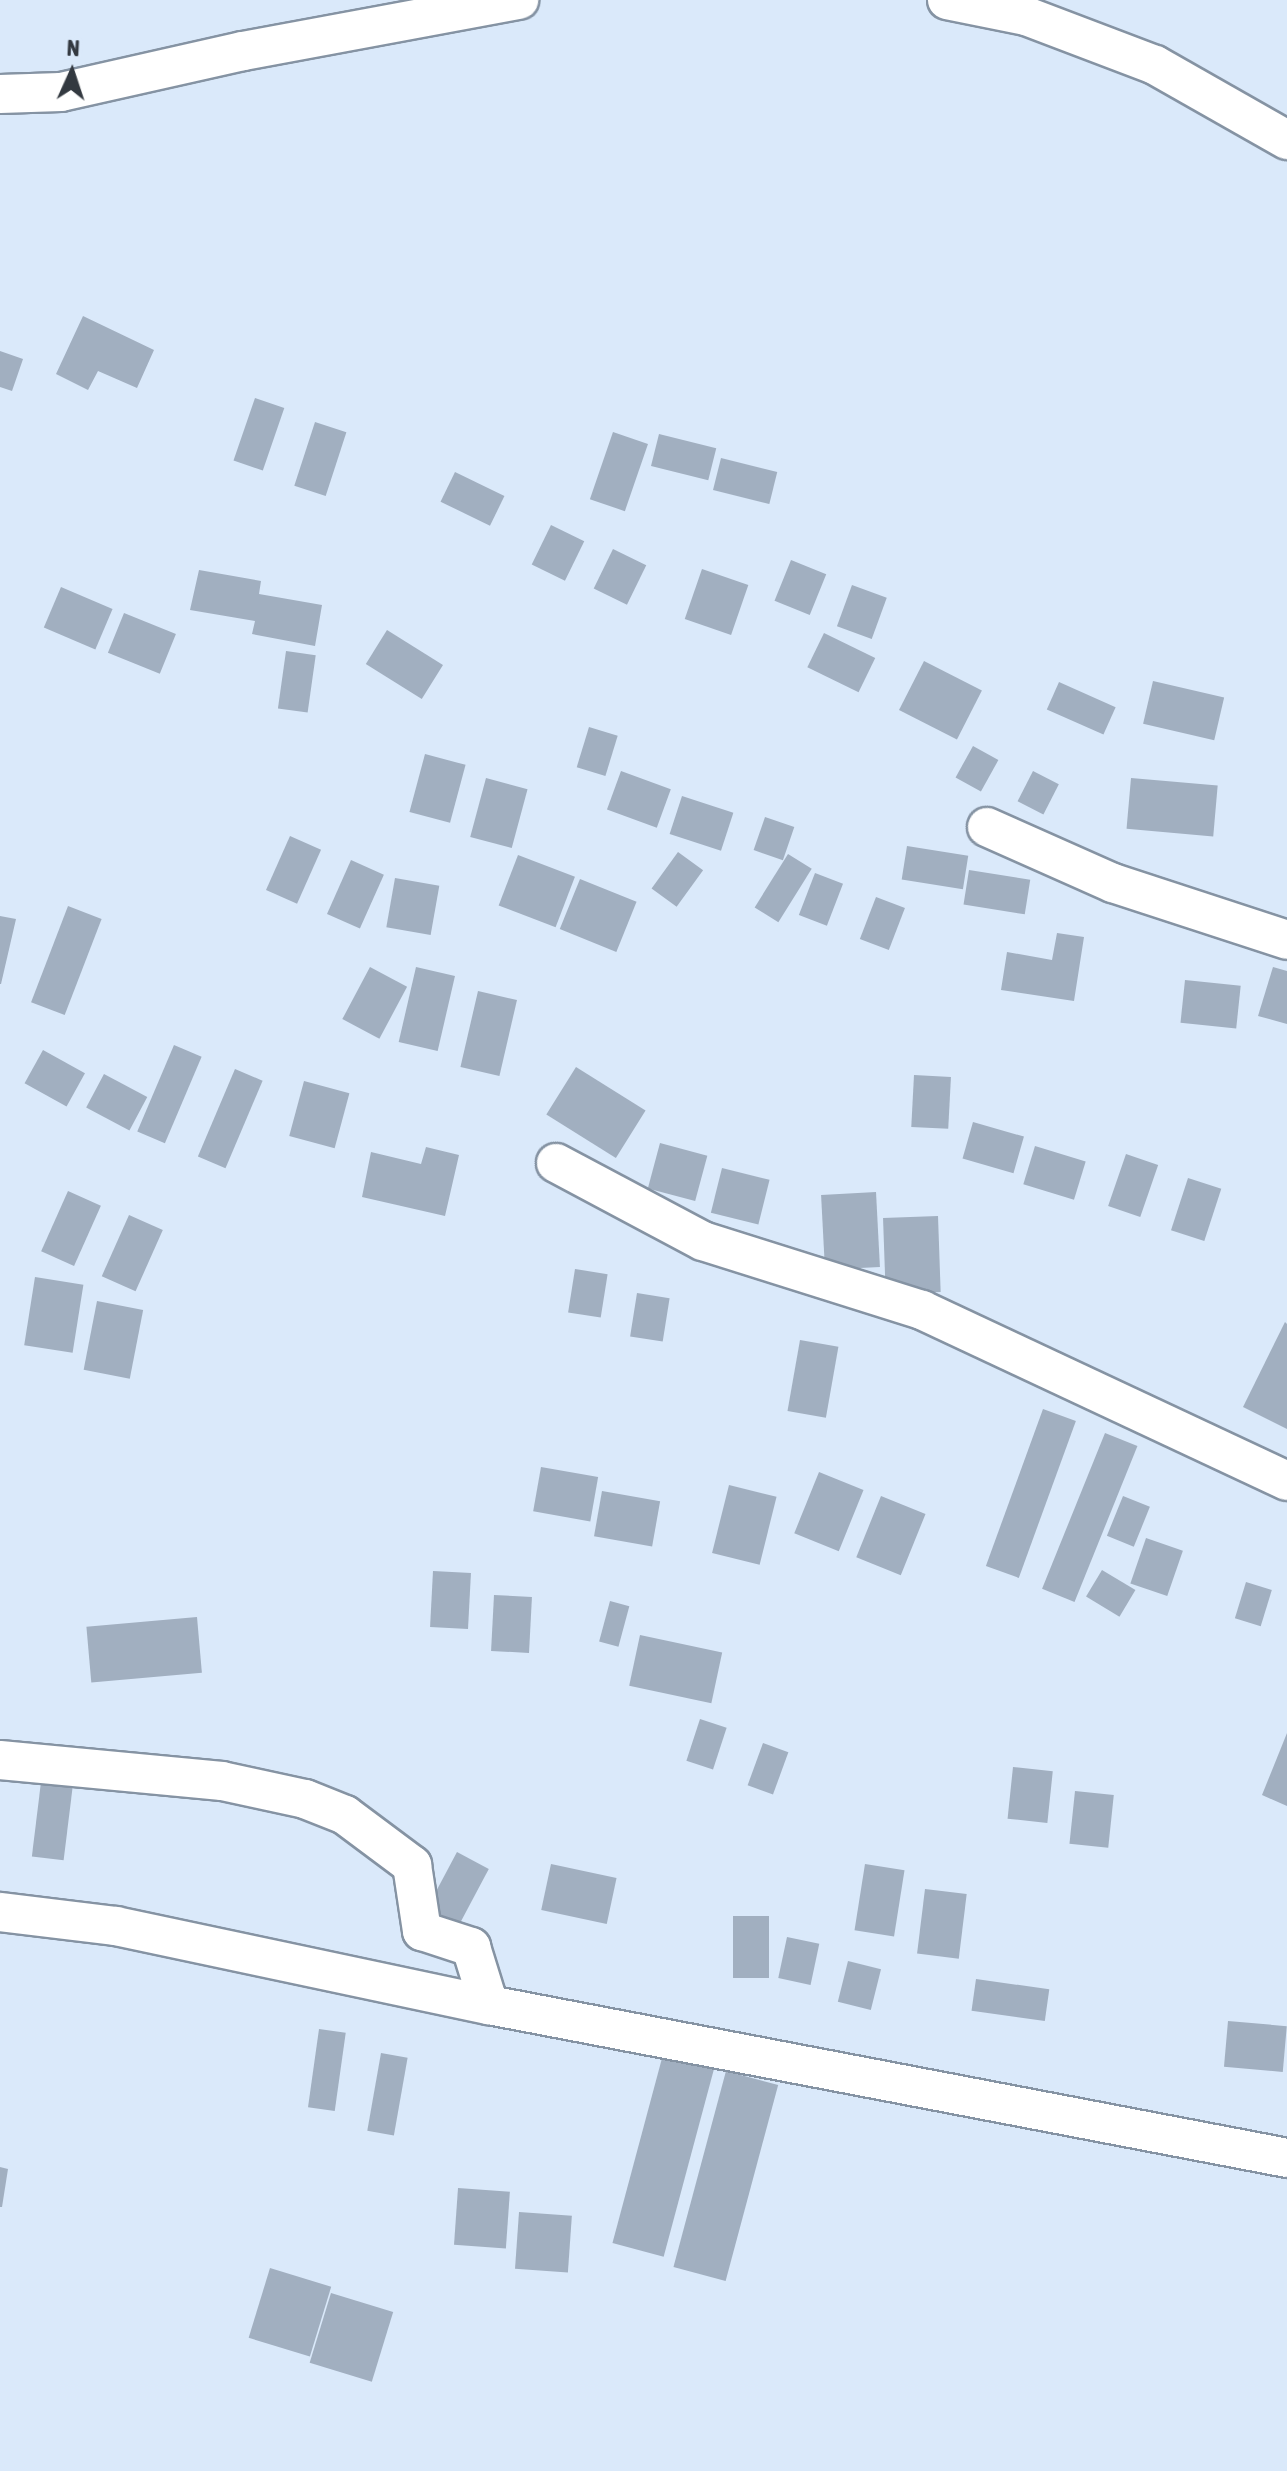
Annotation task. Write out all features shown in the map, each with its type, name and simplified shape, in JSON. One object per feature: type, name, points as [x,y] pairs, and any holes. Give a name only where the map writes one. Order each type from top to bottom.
[{"type":"street","points":[[0,94],[61,92],[243,51],[519,0]]},
{"type":"street","points":[[947,0],[1026,16],[1155,65],[1287,140]]},
{"type":"street","points":[[987,827],[1113,883],[1287,940]]},
{"type":"street","points":[[556,1163],[703,1241],[922,1310],[1287,1481]]},
{"type":"street","points":[[0,1760],[222,1781],[305,1799],[345,1815],[412,1865],[422,1931],[471,1947],[489,2005]]},
{"type":"street","points":[[0,1912],[116,1926],[489,2005],[1287,2158]]},
{"type":"building","points":[[83,316],[154,350],[137,388],[98,371],[88,390],[56,374]]},
{"type":"building","points":[[0,351],[23,359],[12,391],[0,387]]},
{"type":"building","points":[[255,398],[284,408],[263,470],[234,460]]},
{"type":"building","points":[[315,422],[346,432],[326,496],[294,486]]},
{"type":"building","points":[[613,432],[648,444],[625,511],[590,499]]},
{"type":"building","points":[[659,434],[716,448],[708,480],[651,466]]},
{"type":"building","points":[[721,458],[777,472],[769,504],[713,490]]},
{"type":"building","points":[[455,472],[504,496],[490,526],[441,502]]},
{"type":"building","points":[[551,525],[584,541],[565,581],[532,565]]},
{"type":"building","points":[[613,549],[646,565],[627,605],[594,589]]},
{"type":"building","points":[[791,560],[826,574],[810,615],[775,601]]},
{"type":"building","points":[[702,569],[748,585],[731,635],[685,619]]},
{"type":"building","points":[[199,570],[261,581],[259,594],[322,605],[315,646],[252,634],[255,621],[190,610]]},
{"type":"building","points":[[852,585],[887,598],[872,639],[837,626]]},
{"type":"building","points":[[61,587],[113,609],[95,649],[44,628]]},
{"type":"building","points":[[124,613],[176,634],[160,674],[108,653]]},
{"type":"building","points":[[387,630],[443,665],[422,699],[366,664]]},
{"type":"building","points":[[824,633],[875,658],[859,692],[807,667]]},
{"type":"building","points":[[286,651],[316,655],[308,713],[278,708]]},
{"type":"building","points":[[924,661],[982,691],[957,740],[899,710]]},
{"type":"building","points":[[1153,681],[1224,697],[1214,740],[1143,724]]},
{"type":"building","points":[[1059,682],[1116,707],[1103,735],[1047,709]]},
{"type":"building","points":[[589,727],[618,736],[605,776],[577,767]]},
{"type":"building","points":[[973,746],[998,760],[981,792],[956,777]]},
{"type":"building","points":[[425,754],[466,765],[450,823],[409,812]]},
{"type":"building","points":[[621,771],[671,789],[657,828],[607,810]]},
{"type":"building","points":[[1033,771],[1059,784],[1043,814],[1018,801]]},
{"type":"building","points":[[486,778],[528,789],[512,848],[470,837]]},
{"type":"building","points":[[1131,778],[1218,786],[1213,836],[1127,829]]},
{"type":"building","points":[[682,796],[733,813],[721,851],[670,834]]},
{"type":"building","points":[[765,817],[794,827],[783,860],[754,850]]},
{"type":"building","points":[[290,836],[321,850],[297,904],[266,890]]},
{"type":"building","points":[[907,846],[968,856],[963,889],[902,880]]},
{"type":"building","points":[[678,852],[703,870],[677,907],[652,888]]},
{"type":"building","points":[[788,854],[812,869],[778,922],[755,907]]},
{"type":"building","points":[[518,855],[575,877],[556,927],[499,905]]},
{"type":"building","points":[[351,860],[384,875],[360,929],[327,914]]},
{"type":"building","points":[[969,870],[1030,880],[1025,914],[964,905]]},
{"type":"building","points":[[815,873],[843,884],[827,926],[799,915]]},
{"type":"building","points":[[395,878],[439,886],[431,935],[386,927]]},
{"type":"building","points":[[580,879],[637,902],[616,952],[560,929]]},
{"type":"building","points":[[876,897],[905,908],[889,950],[860,939]]},
{"type":"building","points":[[68,906],[102,919],[65,1015],[31,1002]]},
{"type":"building","points":[[0,916],[16,919],[1,984],[0,984]]},
{"type":"building","points":[[1057,933],[1084,937],[1074,1001],[1001,990],[1007,952],[1052,960]]},
{"type":"building","points":[[370,967],[407,987],[379,1039],[342,1019]]},
{"type":"building","points":[[416,967],[455,976],[438,1051],[399,1042]]},
{"type":"building","points":[[1273,967],[1287,971],[1287,1024],[1258,1016]]},
{"type":"building","points":[[1185,980],[1241,986],[1236,1029],[1181,1023]]},
{"type":"building","points":[[478,991],[517,1000],[499,1076],[460,1067]]},
{"type":"building","points":[[174,1045],[202,1057],[165,1143],[137,1132]]},
{"type":"building","points":[[43,1050],[85,1073],[67,1107],[25,1083]]},
{"type":"building","points":[[576,1067],[646,1110],[616,1158],[546,1114]]},
{"type":"building","points":[[235,1069],[263,1081],[225,1168],[198,1156]]},
{"type":"building","points":[[104,1074],[147,1097],[129,1131],[86,1108]]},
{"type":"building","points":[[914,1075],[951,1077],[948,1129],[911,1127]]},
{"type":"building","points":[[304,1081],[349,1093],[335,1148],[289,1136]]},
{"type":"building","points":[[973,1122],[1024,1137],[1013,1173],[963,1159]]},
{"type":"building","points":[[660,1143],[707,1156],[695,1201],[648,1188]]},
{"type":"building","points":[[1035,1146],[1086,1161],[1074,1200],[1023,1184]]},
{"type":"building","points":[[426,1147],[459,1155],[445,1216],[362,1197],[371,1152],[421,1164]]},
{"type":"building","points":[[1126,1154],[1158,1165],[1140,1217],[1108,1206]]},
{"type":"building","points":[[722,1168],[770,1180],[758,1224],[711,1213]]},
{"type":"building","points":[[1188,1178],[1221,1189],[1204,1241],[1171,1230]]},
{"type":"building","points":[[68,1191],[101,1206],[74,1266],[41,1251]]},
{"type":"building","points":[[876,1192],[880,1267],[825,1270],[821,1195]]},
{"type":"building","points":[[129,1215],[163,1230],[136,1291],[102,1276]]},
{"type":"building","points":[[938,1216],[941,1292],[886,1294],[883,1218]]},
{"type":"building","points":[[575,1269],[608,1274],[601,1318],[568,1312]]},
{"type":"building","points":[[35,1277],[83,1285],[73,1353],[24,1345]]},
{"type":"building","points":[[637,1293],[670,1298],[663,1342],[630,1336]]},
{"type":"building","points":[[97,1301],[143,1310],[130,1379],[84,1370]]},
{"type":"building","points":[[1285,1322],[1287,1324],[1287,1429],[1243,1407]]},
{"type":"building","points":[[800,1340],[838,1347],[826,1418],[787,1411]]},
{"type":"building","points":[[1043,1409],[1076,1421],[1019,1578],[986,1566]]},
{"type":"building","points":[[1105,1433],[1137,1446],[1075,1602],[1042,1589]]},
{"type":"building","points":[[541,1467],[598,1477],[590,1521],[533,1511]]},
{"type":"building","points":[[819,1472],[864,1490],[839,1551],[794,1533]]},
{"type":"building","points":[[729,1485],[777,1497],[760,1565],[712,1553]]},
{"type":"building","points":[[602,1491],[660,1501],[652,1547],[594,1536]]},
{"type":"building","points":[[881,1496],[926,1514],[901,1575],[856,1557]]},
{"type":"building","points":[[1123,1496],[1150,1507],[1134,1547],[1107,1536]]},
{"type":"building","points":[[1146,1538],[1183,1551],[1167,1596],[1130,1583]]},
{"type":"building","points":[[1102,1570],[1135,1590],[1119,1617],[1086,1597]]},
{"type":"building","points":[[433,1571],[471,1573],[468,1629],[430,1627]]},
{"type":"building","points":[[1246,1582],[1272,1590],[1261,1626],[1235,1618]]},
{"type":"building","points":[[494,1595],[532,1597],[529,1653],[491,1651]]},
{"type":"building","points":[[610,1601],[629,1606],[618,1647],[599,1642]]},
{"type":"building","points":[[197,1617],[202,1673],[91,1682],[86,1627]]},
{"type":"building","points":[[640,1635],[722,1652],[711,1703],[629,1686]]},
{"type":"building","points":[[700,1719],[727,1728],[713,1769],[686,1761]]},
{"type":"building","points":[[1287,1733],[1287,1806],[1262,1795]]},
{"type":"building","points":[[763,1743],[788,1752],[773,1795],[748,1785]]},
{"type":"building","points":[[1013,1767],[1053,1771],[1047,1823],[1008,1819]]},
{"type":"building","points":[[41,1782],[73,1786],[64,1860],[32,1856]]},
{"type":"building","points":[[1075,1791],[1114,1795],[1108,1848],[1069,1844]]},
{"type":"building","points":[[457,1852],[489,1869],[458,1927],[426,1910]]},
{"type":"building","points":[[551,1864],[617,1878],[607,1924],[541,1910]]},
{"type":"building","points":[[865,1864],[905,1870],[894,1936],[855,1930]]},
{"type":"building","points":[[925,1889],[967,1894],[959,1959],[917,1954]]},
{"type":"building","points":[[733,1916],[769,1916],[769,1978],[733,1978]]},
{"type":"building","points":[[787,1937],[819,1944],[811,1985],[778,1978]]},
{"type":"building","points":[[848,1961],[881,1969],[871,2010],[838,2002]]},
{"type":"building","points":[[976,1979],[1049,1989],[1045,2021],[972,2011]]},
{"type":"building","points":[[1228,2021],[1287,2026],[1283,2072],[1224,2067]]},
{"type":"building","points":[[319,2029],[346,2033],[335,2111],[308,2107]]},
{"type":"building","points":[[665,2047],[716,2061],[664,2257],[612,2243]]},
{"type":"building","points":[[381,2053],[408,2058],[394,2135],[367,2131]]},
{"type":"building","points":[[726,2071],[778,2085],[726,2281],[673,2267]]},
{"type":"building","points":[[0,2167],[8,2169],[2,2207],[0,2207]]},
{"type":"building","points":[[458,2188],[510,2192],[506,2248],[454,2245]]},
{"type":"building","points":[[519,2212],[572,2216],[568,2273],[515,2269]]},
{"type":"building","points":[[270,2268],[331,2287],[310,2357],[249,2338]]},
{"type":"building","points":[[331,2293],[393,2312],[372,2382],[310,2363]]}]
